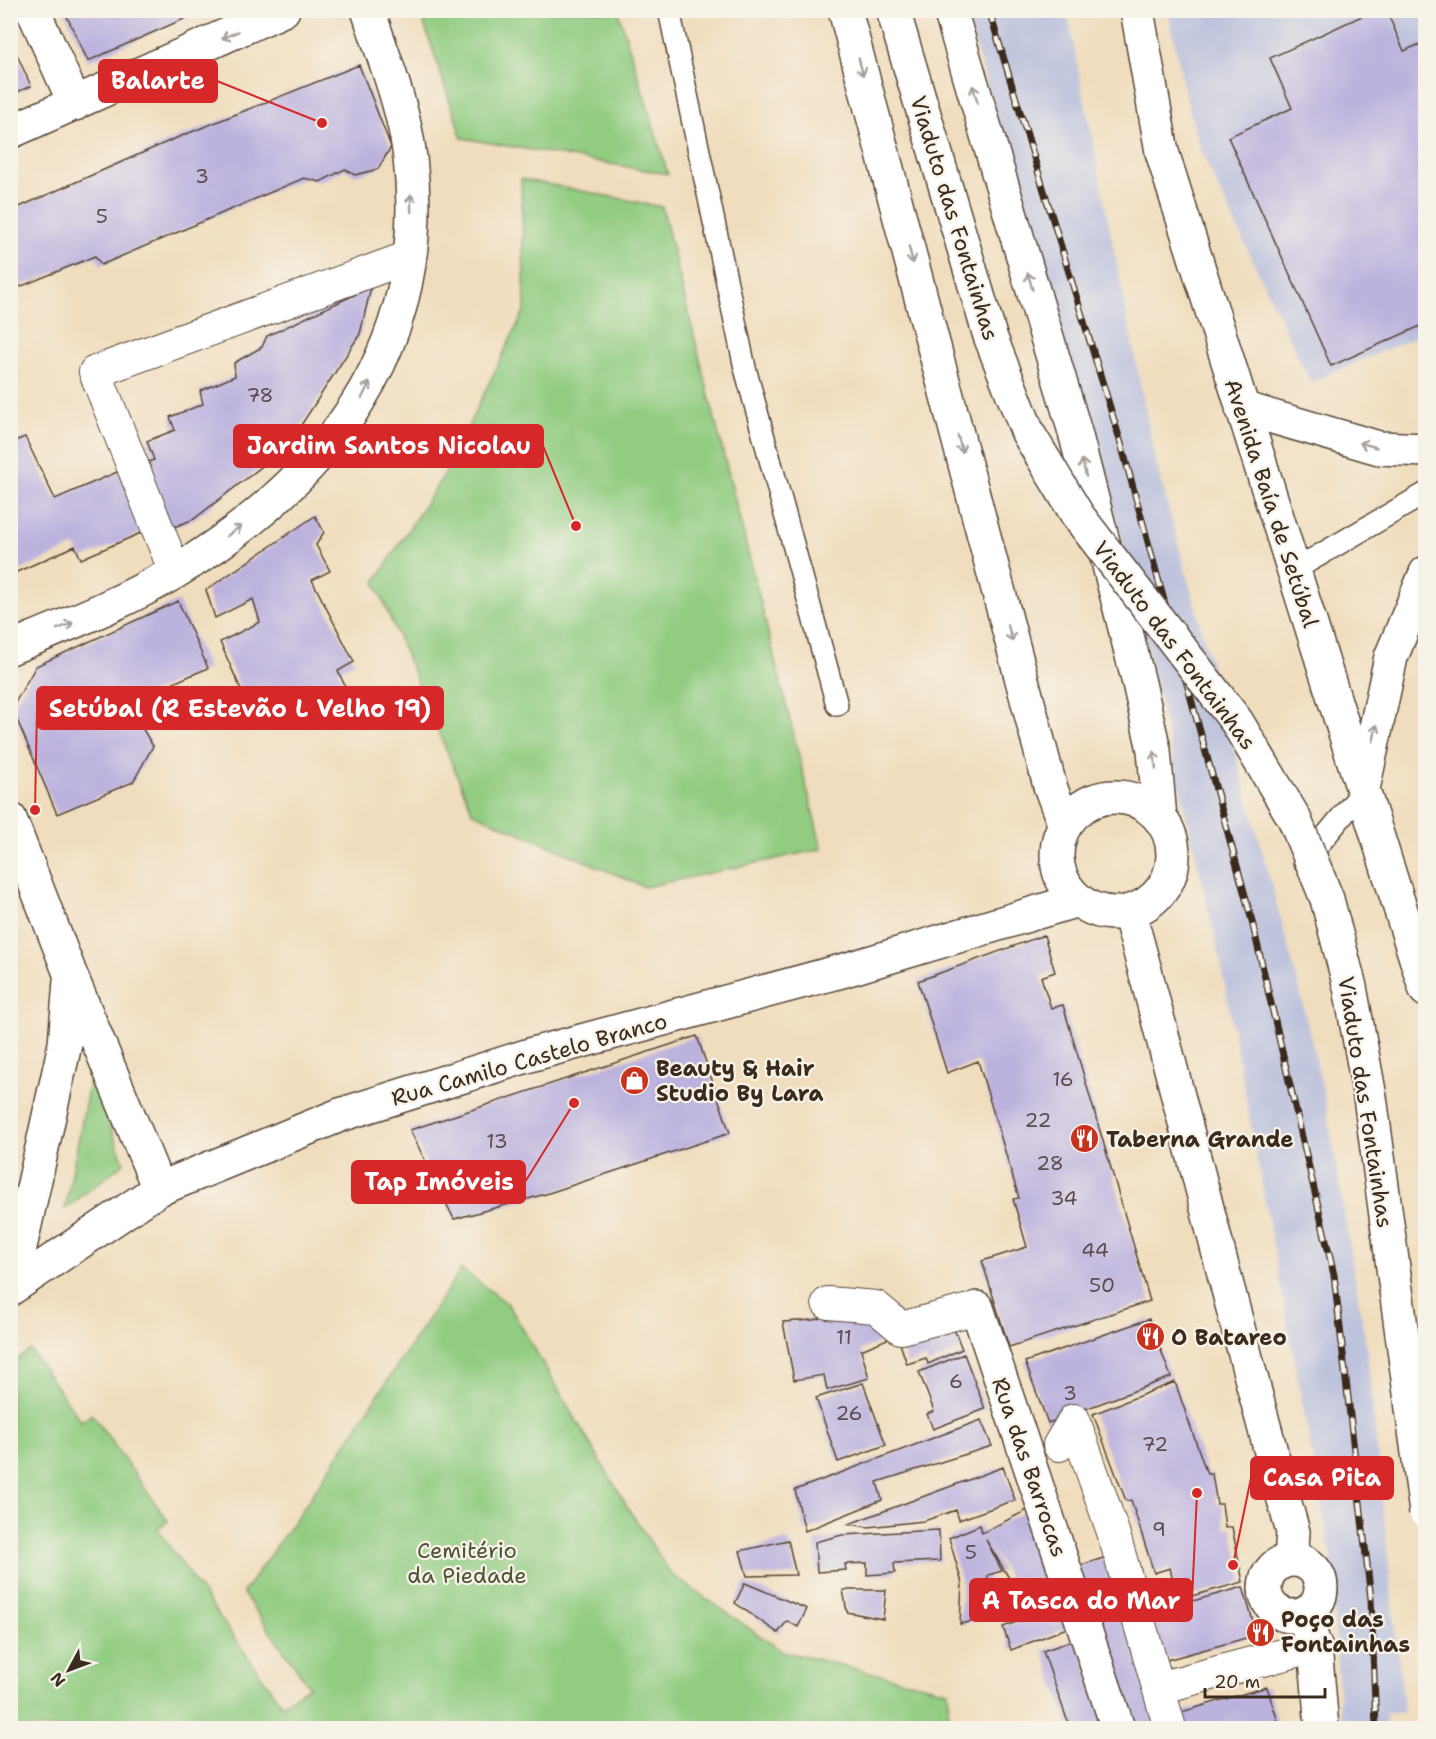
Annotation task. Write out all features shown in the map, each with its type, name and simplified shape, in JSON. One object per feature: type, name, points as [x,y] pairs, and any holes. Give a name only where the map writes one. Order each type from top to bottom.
[{"type":"street","points":[[33,10],[75,105]]},
{"type":"street","points":[[10,132],[75,105],[283,10]]},
{"type":"street","points":[[845,10],[1047,775],[1065,826]]},
{"type":"street","name":"Viaduto das Fontainhas","points":[[893,10],[990,336],[1028,433],[1078,516],[1237,722],[1294,818],[1327,899],[1350,987],[1370,1097],[1425,1512]]},
{"type":"street","points":[[950,10],[1078,443],[1154,750],[1160,818]]},
{"type":"street","name":"Avenida Baía de Setúbal","points":[[1137,10],[1162,153],[1425,990]]},
{"type":"street","points":[[10,648],[94,614],[175,572],[251,519],[315,462],[360,401],[392,338],[406,284],[411,224],[410,159],[398,99],[365,15]]},
{"type":"street","points":[[175,572],[95,372],[409,257]]},
{"type":"street","points":[[1242,408],[1379,448],[1425,450]]},
{"type":"street","points":[[1363,790],[1391,657],[1425,573]]},
{"type":"street","points":[[1110,797],[1128,799],[1146,806],[1160,818],[1170,835],[1174,855],[1171,874],[1162,891],[1147,905],[1129,912],[1111,913],[1093,909],[1078,900],[1065,884],[1058,865],[1058,845],[1065,826],[1084,807],[1110,797]]},
{"type":"street","points":[[10,819],[71,976],[159,1190]]},
{"type":"street","name":"Rua Camilo Castelo Branco","points":[[11,1288],[159,1190],[340,1115],[533,1054],[845,970],[1078,900]]},
{"type":"street","points":[[1129,912],[1182,1106],[1242,1349],[1293,1532],[1291,1559]]},
{"type":"street","points":[[11,1288],[65,1044],[71,976]]},
{"type":"street","points":[[828,1302],[876,1307],[901,1328],[977,1308]]},
{"type":"street","name":"Rua das Barrocas","points":[[977,1308],[1118,1728]]},
{"type":"street","points":[[1059,1445],[1074,1420],[1113,1532],[1170,1728]]},
{"type":"street","points":[[1291,1559],[1308,1564],[1322,1586],[1317,1603],[1303,1615],[1293,1617],[1275,1611],[1264,1594],[1267,1575],[1273,1567],[1291,1559]]},
{"type":"street","points":[[1303,1615],[1315,1646],[1322,1728]]},
{"type":"street","points":[[1159,1688],[1315,1646]]},
{"type":"lane","points":[[669,10],[745,368],[837,705]]},
{"type":"lane","points":[[1293,570],[1425,493]]},
{"type":"lane","points":[[1363,790],[1304,862],[1339,962],[1377,1131],[1417,1434],[1425,1438]]},
{"type":"shaded area","points":[[965,11],[1067,11],[1155,459],[1297,979],[1326,1104],[1366,1344],[1404,1712],[1385,1714],[1386,1728],[1341,1728],[1331,1557],[1220,959],[1120,532]]},
{"type":"shaded area","points":[[1168,11],[1425,11],[1425,333],[1310,382],[1201,151],[1185,94]]},
{"type":"green space","points":[[420,11],[618,11],[668,174],[462,138]]},
{"type":"green space","points":[[521,179],[662,207],[822,849],[645,887],[473,813],[375,582],[447,470],[525,309]]},
{"type":"green space","points":[[91,1074],[124,1163],[65,1209]]},
{"type":"green space","name":"Cemitério da Piedade","points":[[461,1269],[508,1304],[629,1510],[671,1574],[782,1651],[948,1691],[949,1728],[11,1728],[11,1364],[30,1350],[81,1421],[92,1414],[168,1521],[157,1529],[282,1705],[309,1686],[243,1593],[307,1503]]},
{"type":"building","points":[[64,10],[189,11],[202,11],[88,61]]},
{"type":"building","points":[[1375,10],[1386,10],[1404,51],[1425,42],[1425,324],[1331,366],[1228,137],[1292,108],[1270,58]]},
{"type":"building","points":[[10,39],[31,86],[10,95]]},
{"type":"building","points":[[359,65],[391,147],[378,169],[355,175],[345,169],[320,182],[304,178],[101,265],[95,256],[10,291],[10,211],[174,139]]},
{"type":"building","points":[[371,287],[360,334],[287,447],[194,519],[169,529],[144,463],[154,460],[147,441],[175,430],[170,417],[203,404],[200,391],[235,376],[234,363],[262,347],[267,336]]},
{"type":"building","points":[[25,437],[55,499],[124,469],[150,529],[81,559],[75,546],[10,575],[10,443]]},
{"type":"building","points":[[315,516],[324,532],[316,545],[330,571],[312,580],[354,662],[338,671],[346,688],[297,712],[288,694],[246,701],[220,642],[260,622],[253,599],[215,618],[206,590]]},
{"type":"building","points":[[178,601],[208,668],[127,703],[153,746],[133,782],[57,814],[12,708],[36,666]]},
{"type":"building","points":[[1044,935],[1055,972],[1041,977],[1051,1008],[1063,1005],[1150,1301],[1009,1347],[982,1261],[1027,1247],[1013,1199],[1019,1198],[978,1061],[947,1073],[918,981]]},
{"type":"building","points":[[697,1036],[730,1133],[546,1194],[454,1219],[410,1130]]},
{"type":"building","points":[[848,1312],[897,1335],[861,1350],[869,1378],[827,1390],[824,1375],[794,1380],[783,1322],[813,1320]]},
{"type":"building","points":[[950,1319],[962,1349],[928,1364],[926,1358],[907,1364],[897,1335]]},
{"type":"building","points":[[1149,1319],[1171,1377],[1048,1423],[1025,1362]]},
{"type":"building","points":[[964,1354],[985,1409],[933,1429],[927,1414],[934,1411],[919,1372]]},
{"type":"building","points":[[1175,1382],[1207,1474],[1212,1474],[1217,1504],[1222,1504],[1225,1528],[1232,1527],[1243,1582],[1177,1600],[1170,1568],[1154,1573],[1131,1500],[1126,1501],[1093,1414]]},
{"type":"building","points":[[863,1383],[886,1445],[838,1462],[816,1398]]},
{"type":"building","points":[[981,1420],[992,1446],[877,1482],[882,1500],[805,1531],[795,1490]]},
{"type":"building","points":[[1003,1467],[1015,1500],[959,1520],[956,1510],[924,1521],[868,1527],[849,1524]]},
{"type":"building","points":[[1035,1506],[1077,1624],[1011,1650],[1003,1627],[1022,1620],[1014,1598],[995,1605],[987,1587],[1009,1578],[986,1540],[1002,1571],[988,1575],[984,1619],[960,1624],[962,1583],[949,1538],[980,1525],[982,1533]]},
{"type":"building","points":[[939,1530],[940,1561],[894,1563],[895,1573],[867,1575],[867,1563],[845,1564],[846,1570],[817,1572],[815,1542],[842,1535]]},
{"type":"building","points":[[788,1540],[796,1575],[747,1576],[740,1551]]},
{"type":"building","points":[[1116,1554],[1162,1728],[1128,1728],[1102,1628],[1095,1630],[1075,1567]]},
{"type":"building","points":[[745,1583],[807,1609],[798,1627],[787,1621],[778,1633],[735,1603]]},
{"type":"building","points":[[1243,1587],[1257,1635],[1163,1661],[1150,1613]]},
{"type":"building","points":[[843,1590],[886,1590],[883,1619],[847,1612]]},
{"type":"building","points":[[1077,1639],[1106,1724],[1094,1728],[1070,1728],[1043,1651]]},
{"type":"building","points":[[1267,1687],[1280,1728],[1175,1728],[1171,1715]]},
{"type":"railway","points":[[989,10],[1120,440],[1251,917],[1334,1275],[1371,1599],[1376,1728]]},
{"type":"place","name":"Balarte","points":[[322,123]]},
{"type":"place","name":"Jardim Santos Nicolau","points":[[576,526]]},
{"type":"place","name":"Setúbal (R Estevão L Velho 19)","points":[[35,810]]},
{"type":"place","name":"Beauty & Hair Studio By Lara","points":[[635,1081]]},
{"type":"place","name":"Tap Imóveis","points":[[574,1103]]},
{"type":"place","name":"Taberna Grande","points":[[1085,1139]]},
{"type":"place","name":"O Batareo","points":[[1150,1337]]},
{"type":"place","name":"A Tasca do Mar","points":[[1197,1493]]},
{"type":"place","name":"Casa Pita","points":[[1233,1565]]},
{"type":"place","name":"Poço das Fontainhas","points":[[1260,1632]]}]
